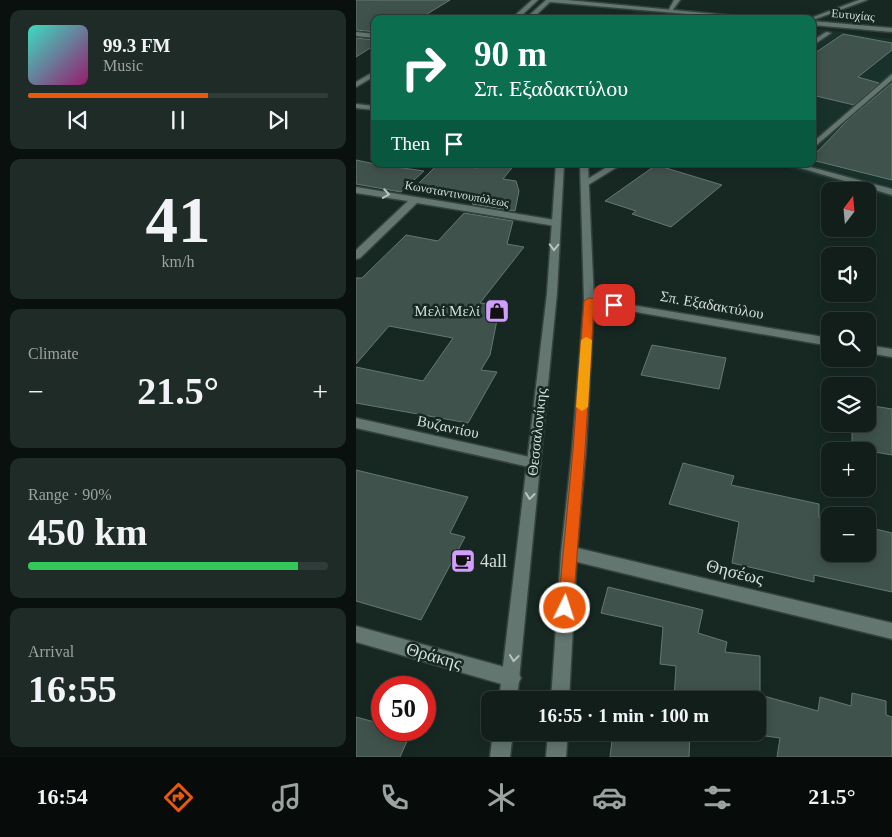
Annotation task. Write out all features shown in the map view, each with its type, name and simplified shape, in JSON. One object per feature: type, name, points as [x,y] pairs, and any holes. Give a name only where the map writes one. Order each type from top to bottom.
[{"type":"street","points":[[518,15],[535,0]]},
{"type":"street","points":[[532,15],[549,0],[723,15]]},
{"type":"street","points":[[670,10],[677,0]]},
{"type":"street","points":[[816,17],[864,0]]},
{"type":"street","name":"Ευτυχίας","points":[[816,23],[892,30]]},
{"type":"street","points":[[816,41],[828,33]]},
{"type":"street","points":[[356,34],[371,36]]},
{"type":"street","points":[[356,85],[371,76]]},
{"type":"street","points":[[816,143],[892,76]]},
{"type":"street","points":[[356,106],[371,108]]},
{"type":"street","name":"Θεσσαλονίκης","points":[[510,691],[552,293],[560,167]]},
{"type":"street","points":[[561,691],[569,553],[579,450],[589,301],[584,167]]},
{"type":"street","points":[[585,183],[613,167]]},
{"type":"street","points":[[804,167],[892,192]]},
{"type":"street","name":"Κωνσταντινουπόλεως","points":[[356,190],[555,223]]},
{"type":"street","points":[[356,256],[416,199]]},
{"type":"street","name":"Σπ. Εξαδακτύλου","points":[[589,301],[821,340]]},
{"type":"street","points":[[876,350],[892,353]]},
{"type":"street","name":"Βυζαντίου","points":[[356,423],[534,463]]},
{"type":"street","name":"Θησέως","points":[[569,553],[892,631]]},
{"type":"street","name":"Θράκης","points":[[356,634],[512,678]]},
{"type":"street","points":[[500,757],[502,741]]},
{"type":"street","points":[[556,757],[557,741]]},
{"type":"shaded area","points":[[637,11],[678,15],[626,15]]},
{"type":"shaded area","points":[[816,29],[892,39],[892,198],[876,193],[876,182],[836,182],[783,167],[816,167]]},
{"type":"building","points":[[356,0],[450,0],[426,15],[371,15],[371,32],[356,30]]},
{"type":"building","points":[[843,34],[892,43],[892,50],[858,77],[879,83],[854,105],[816,96],[816,52]]},
{"type":"building","points":[[356,38],[371,40],[371,48],[356,57]]},
{"type":"building","points":[[892,83],[892,180],[816,161],[816,153],[849,119]]},
{"type":"building","points":[[356,160],[371,163],[371,167],[396,167],[424,171],[401,192],[356,184]]},
{"type":"building","points":[[435,167],[513,167],[503,179],[516,181],[519,191],[515,211],[472,204],[480,196],[416,186]]},
{"type":"building","points":[[653,167],[663,167],[722,185],[671,227],[632,214],[636,211],[605,201]]},
{"type":"building","points":[[464,213],[513,221],[507,244],[524,247],[480,303],[500,305],[490,355],[481,370],[497,372],[472,416],[468,423],[356,403],[356,367],[423,381],[453,338],[389,326],[356,364],[356,278],[362,278],[406,235],[438,241]]},
{"type":"building","points":[[652,345],[726,358],[719,389],[641,375]]},
{"type":"building","points":[[876,406],[892,409],[892,455],[876,452],[876,442],[852,442],[852,432],[876,432]]},
{"type":"building","points":[[683,463],[734,476],[731,485],[819,504],[819,517],[821,518],[821,562],[876,562],[876,529],[892,533],[892,592],[814,575],[814,582],[732,563],[739,522],[669,504]]},
{"type":"building","points":[[356,470],[468,497],[450,533],[465,537],[421,620],[356,601]]},
{"type":"building","points":[[608,587],[703,610],[698,633],[727,642],[725,652],[760,656],[760,691],[675,691],[676,666],[660,664],[663,627],[601,613]]},
{"type":"building","points":[[852,693],[886,701],[886,715],[892,717],[892,757],[777,757],[780,738],[766,736],[766,697],[818,711],[820,697],[851,706]]},
{"type":"building","points":[[356,717],[371,721],[371,741],[407,741],[400,757],[356,757]]},
{"type":"building","points":[[612,741],[690,741],[689,757],[610,757]]},
{"type":"slow traffic","points":[[582,407],[586,340]]},
{"type":"place","name":"Μελί Μελί","points":[[497,311]]},
{"type":"place","name":"4all","points":[[463,561]]},
{"type":"route","points":[[565,608],[579,450],[589,301],[614,305]]}]
